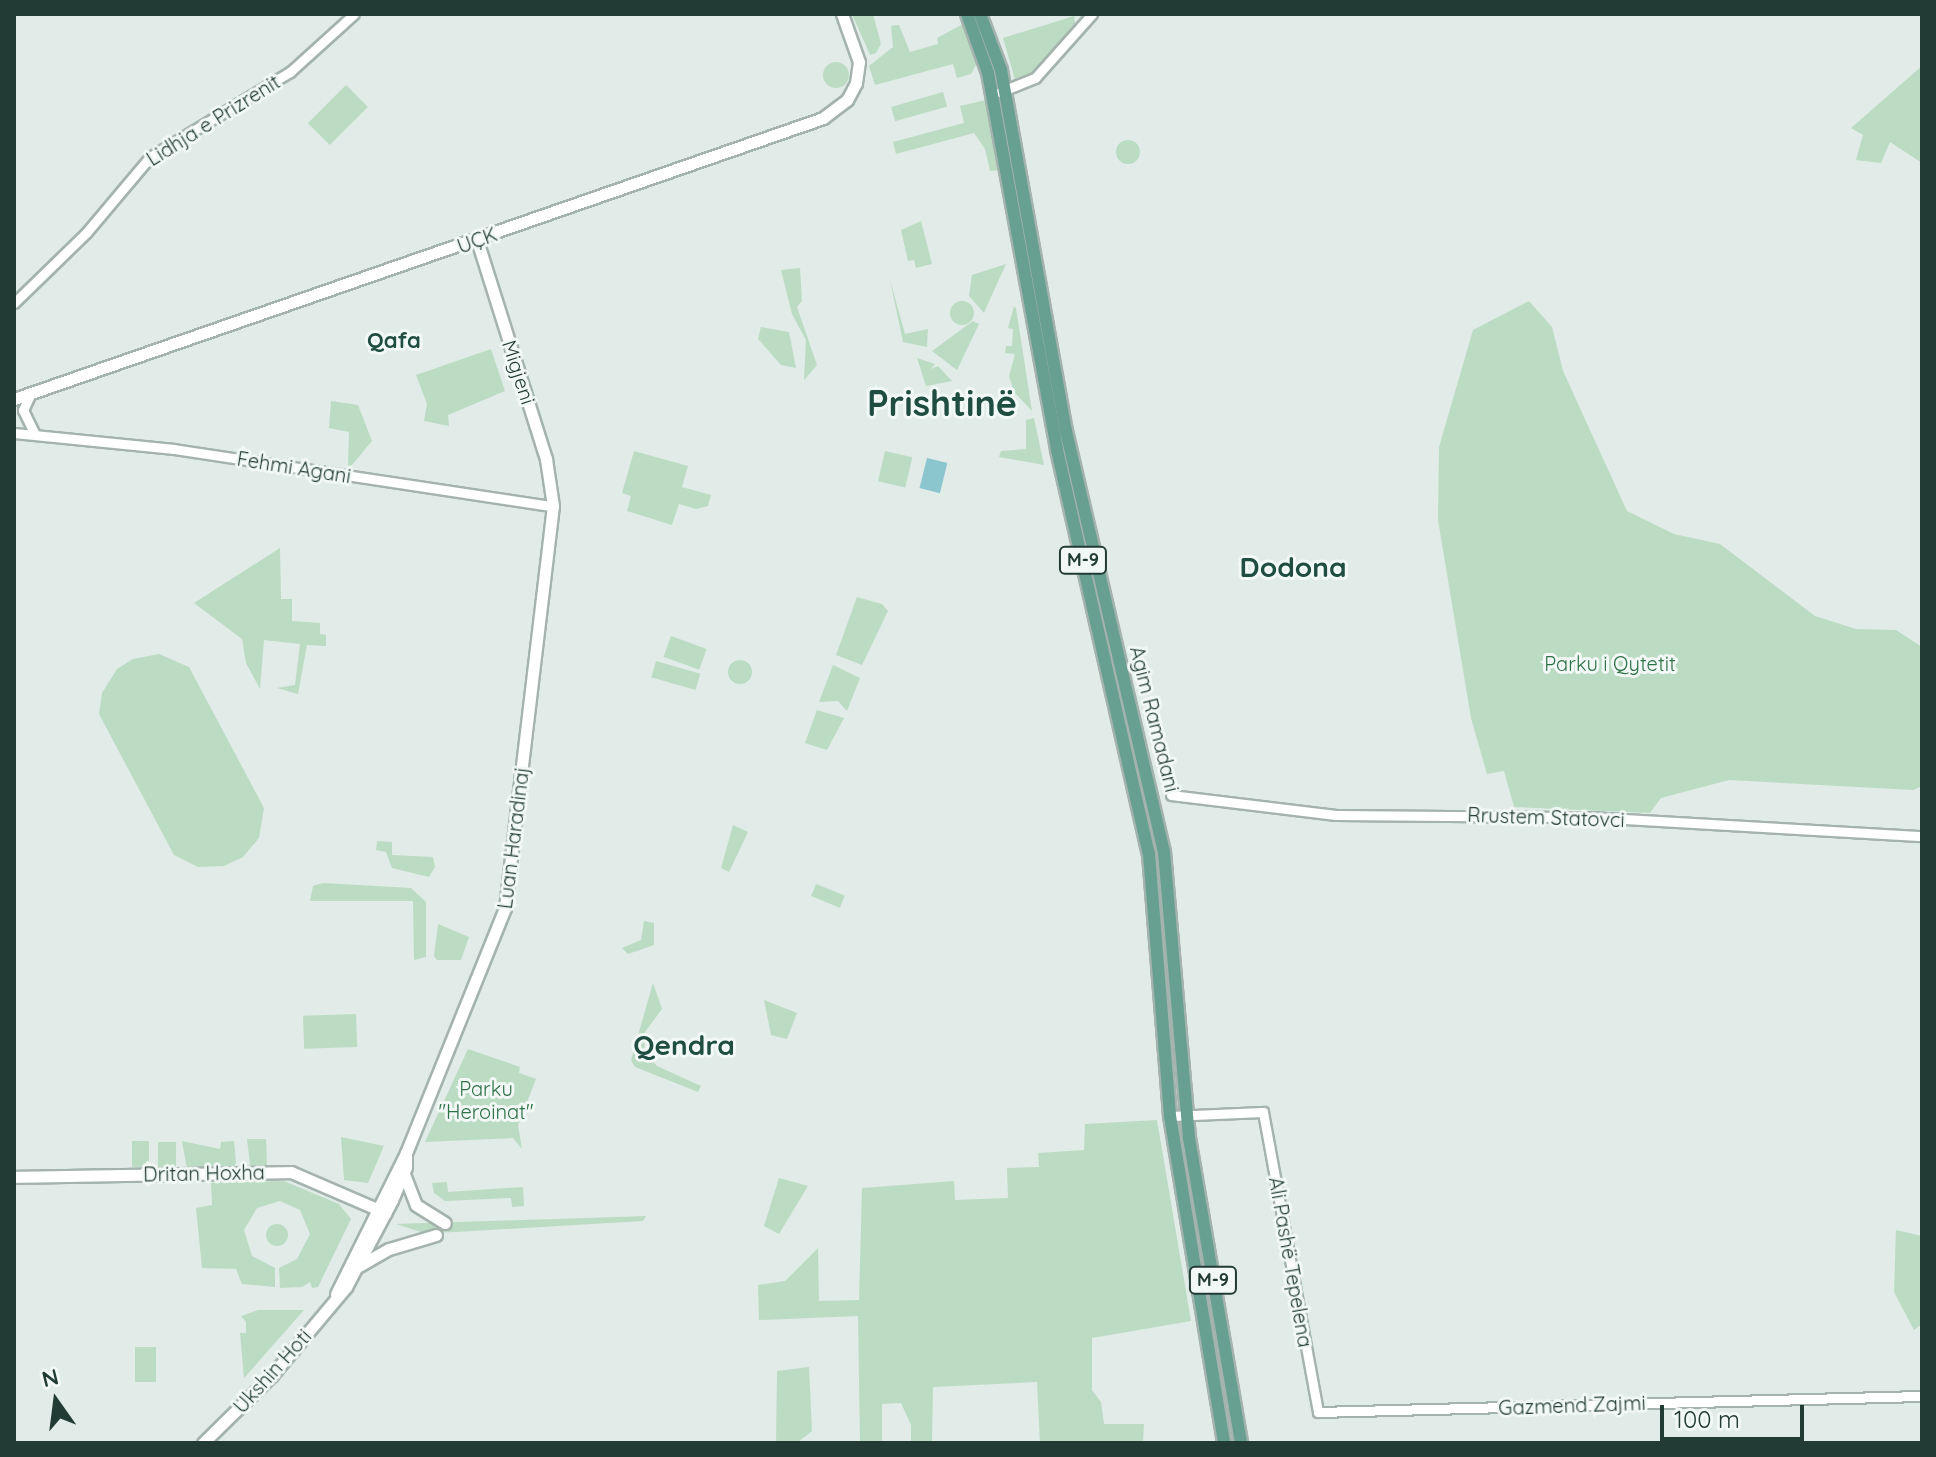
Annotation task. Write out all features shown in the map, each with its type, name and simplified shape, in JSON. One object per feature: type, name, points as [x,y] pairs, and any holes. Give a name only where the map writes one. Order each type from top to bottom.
[{"type":"main road","name":"UÇK","points":[[14,399],[477,240],[833,112],[852,93],[859,62],[842,14]]},
{"type":"main road","name":"Agim Ramadani","points":[[967,14],[999,92]]},
{"type":"main road","name":"Agim Ramadani","points":[[980,14],[993,40],[1035,306],[1149,854],[1170,1116],[1224,1443]]},
{"type":"main road","name":"Migjeni","points":[[477,240],[546,459],[553,506]]},
{"type":"main road","name":"Agim Ramadani","points":[[1035,306],[1154,798],[1167,877],[1186,1116],[1241,1443]]},
{"type":"main road","name":"Luan Haradinaj","points":[[379,1216],[504,916],[553,506]]},
{"type":"main road","name":"Luan Haradinaj","points":[[379,1216],[404,1173],[406,1153]]},
{"type":"main road","name":"Dritan Hoxha","points":[[14,1177],[291,1172],[379,1216]]},
{"type":"main road","points":[[404,1173],[416,1205],[445,1223]]},
{"type":"main road","name":"Ukshin Hoti","points":[[203,1443],[272,1375],[358,1266],[379,1216]]},
{"type":"main road","name":"Ukshin Hoti","points":[[336,1294],[379,1216]]},
{"type":"main road","points":[[358,1266],[389,1249],[436,1235]]},
{"type":"street","name":"Lidhja e Prizrenit","points":[[14,303],[86,233],[150,157],[290,72],[354,14]]},
{"type":"street","points":[[999,92],[1024,85],[1048,67],[1092,14]]},
{"type":"street","points":[[31,393],[23,410],[34,433]]},
{"type":"street","name":"Fehmi Agani","points":[[14,425],[34,433]]},
{"type":"street","name":"Fehmi Agani","points":[[14,433],[34,433],[553,506]]},
{"type":"street","name":"Rrustem Statovci","points":[[1171,795],[1336,815],[1590,817],[1922,836]]},
{"type":"street","name":"Ali Pashë Tepelena","points":[[1186,1116],[1263,1112],[1318,1412]]},
{"type":"street","points":[[1170,1116],[1186,1116]]},
{"type":"street","name":"Gazmend Zajmi","points":[[1318,1412],[1922,1396]]},
{"type":"green space","points":[[852,14],[873,14],[881,44],[876,53],[870,55]]},
{"type":"green space","points":[[1074,16],[1075,25],[1033,74],[1016,83],[1003,38]]},
{"type":"green space","points":[[965,23],[977,63],[971,74],[957,78],[953,64],[875,85],[869,66],[893,47],[891,26],[899,25],[910,52],[938,44],[937,38]]},
{"type":"green space","points":[[836,62],[845,66],[849,75],[845,84],[836,88],[827,84],[823,75],[827,66]]},
{"type":"green space","points":[[1922,66],[1922,163],[1890,142],[1881,163],[1856,160],[1863,135],[1851,128]]},
{"type":"green space","points":[[346,85],[368,107],[330,145],[308,123]]},
{"type":"green space","points":[[943,92],[947,106],[895,121],[891,107]]},
{"type":"green space","points":[[986,100],[998,170],[990,171],[985,149],[974,133],[896,154],[893,142],[964,123],[960,106]]},
{"type":"green space","points":[[1128,140],[1139,147],[1140,152],[1133,163],[1128,164],[1117,157],[1116,152],[1123,141]]},
{"type":"green space","points":[[921,221],[932,264],[916,268],[914,260],[908,261],[901,230]]},
{"type":"green space","points":[[1006,264],[984,313],[969,296],[972,275]]},
{"type":"green space","points":[[800,268],[802,301],[797,307],[817,365],[804,380],[806,340],[792,314],[781,270]]},
{"type":"green space","points":[[890,280],[905,334],[928,329],[927,347],[903,342]]},
{"type":"green space","points":[[962,301],[973,308],[974,313],[967,324],[962,325],[951,318],[950,313],[957,302]]},
{"type":"green space","name":"Parku i Qytetit","points":[[1529,301],[1552,327],[1563,371],[1627,511],[1674,534],[1720,544],[1815,616],[1856,629],[1896,630],[1922,647],[1922,786],[1913,790],[1729,780],[1661,798],[1650,813],[1514,807],[1504,771],[1487,774],[1471,718],[1438,520],[1439,447],[1473,330]]},
{"type":"green space","points":[[1014,306],[1032,411],[1014,392],[1009,376],[1015,354],[1005,353],[1006,346],[1012,346],[1013,329],[1008,328]]},
{"type":"green space","points":[[973,321],[979,324],[957,370],[932,351]]},
{"type":"green space","points":[[761,327],[789,332],[796,368],[781,365],[758,339]]},
{"type":"green space","points":[[491,349],[505,391],[448,415],[449,426],[424,421],[427,404],[416,375]]},
{"type":"green space","points":[[917,358],[935,364],[931,369],[938,366],[952,381],[926,386]]},
{"type":"green space","points":[[331,401],[358,405],[372,441],[352,465],[348,466],[349,432],[329,428]]},
{"type":"green space","points":[[1034,418],[1044,465],[999,457],[1001,451],[1026,449],[1026,420]]},
{"type":"green space","points":[[634,451],[688,466],[682,487],[711,495],[708,506],[696,509],[679,504],[672,525],[627,511],[631,496],[622,493]]},
{"type":"green space","points":[[885,451],[912,457],[905,488],[878,481]]},
{"type":"green space","points":[[280,548],[281,599],[292,599],[292,621],[320,623],[320,634],[326,635],[326,646],[307,645],[298,694],[277,688],[295,685],[300,644],[264,640],[260,689],[246,663],[242,639],[194,603]]},
{"type":"green space","points":[[857,597],[882,604],[888,611],[862,665],[836,655]]},
{"type":"green space","points":[[671,636],[707,649],[699,670],[663,657]]},
{"type":"green space","points":[[159,654],[189,667],[264,808],[259,838],[243,857],[224,866],[198,867],[174,855],[99,714],[102,693],[117,669],[133,659]]},
{"type":"green space","points":[[740,660],[751,667],[752,672],[745,683],[740,684],[729,677],[728,672],[735,661]]},
{"type":"green space","points":[[656,661],[700,674],[696,690],[651,677]]},
{"type":"green space","points":[[833,665],[860,678],[847,711],[838,701],[819,702]]},
{"type":"green space","points":[[817,710],[844,718],[827,750],[805,743]]},
{"type":"green space","points":[[733,825],[748,832],[729,872],[721,868]]},
{"type":"green space","points":[[377,841],[392,842],[392,855],[433,857],[435,867],[429,877],[392,868],[386,852],[376,850]]},
{"type":"green space","points":[[323,883],[411,888],[426,902],[426,957],[414,960],[413,901],[310,901],[313,886]]},
{"type":"green space","points":[[816,884],[845,896],[840,908],[811,896]]},
{"type":"green space","points":[[644,921],[654,923],[654,945],[628,954],[622,948],[641,940]]},
{"type":"green space","points":[[438,924],[469,937],[461,960],[437,960],[434,956]]},
{"type":"green space","points":[[653,983],[662,1009],[645,1032],[644,1052],[657,1066],[701,1086],[698,1092],[635,1067],[631,1060]]},
{"type":"green space","points":[[764,1000],[797,1013],[787,1039],[771,1035]]},
{"type":"green space","points":[[356,1014],[357,1047],[304,1049],[303,1016]]},
{"type":"green space","name":"Parku \"Heroinat\"","points":[[468,1049],[520,1067],[519,1073],[536,1079],[518,1125],[522,1149],[513,1138],[425,1142]]},
{"type":"green space","points":[[1157,1120],[1191,1321],[1092,1338],[1092,1390],[1101,1402],[1104,1424],[1144,1424],[1143,1443],[1040,1443],[1037,1382],[933,1387],[932,1443],[911,1443],[911,1425],[901,1403],[882,1404],[882,1443],[860,1443],[858,1316],[759,1320],[758,1285],[785,1281],[818,1248],[819,1301],[859,1300],[862,1188],[954,1181],[955,1200],[1008,1198],[1007,1168],[1039,1167],[1038,1153],[1084,1150],[1085,1124]]},
{"type":"green space","points":[[341,1137],[384,1146],[368,1183],[344,1180]]},
{"type":"green space","points":[[247,1139],[266,1139],[267,1166],[250,1165]]},
{"type":"green space","points":[[132,1141],[149,1141],[149,1167],[132,1167]]},
{"type":"green space","points":[[182,1141],[220,1149],[221,1142],[234,1141],[234,1167],[187,1169]]},
{"type":"green space","points":[[158,1142],[176,1142],[176,1169],[158,1169]]},
{"type":"green space","points":[[779,1178],[808,1186],[779,1234],[764,1226]]},
{"type":"green space","points":[[284,1181],[339,1204],[351,1219],[318,1287],[312,1288],[310,1282],[302,1287],[280,1288],[279,1268],[297,1259],[310,1234],[300,1210],[280,1201],[257,1208],[244,1230],[252,1256],[275,1268],[275,1287],[242,1284],[236,1269],[202,1268],[196,1208],[212,1205],[211,1183]]},
{"type":"green space","points":[[447,1182],[448,1192],[523,1187],[524,1206],[512,1207],[511,1198],[445,1201],[434,1193],[432,1183]]},
{"type":"green space","points":[[646,1216],[643,1221],[456,1232],[424,1233],[396,1224]]},
{"type":"green space","points":[[277,1224],[285,1227],[288,1235],[285,1243],[277,1246],[269,1243],[266,1235],[269,1227]]},
{"type":"green space","points":[[1896,1230],[1922,1236],[1922,1324],[1914,1330],[1894,1292]]},
{"type":"green space","points":[[258,1310],[304,1310],[244,1378],[240,1333],[246,1333],[246,1322],[241,1316]]},
{"type":"green space","points":[[135,1347],[156,1347],[156,1382],[135,1382]]},
{"type":"green space","points":[[809,1367],[812,1431],[797,1443],[776,1443],[777,1371]]},
{"type":"water","points":[[927,458],[947,463],[940,493],[920,488]]},
{"type":"district","name":"Qafa","points":[[394,341]]},
{"type":"district","name":"Prishtinë","points":[[942,403]]},
{"type":"district","name":"Dodona","points":[[1293,567]]},
{"type":"district","name":"Qendra","points":[[684,1045]]}]
